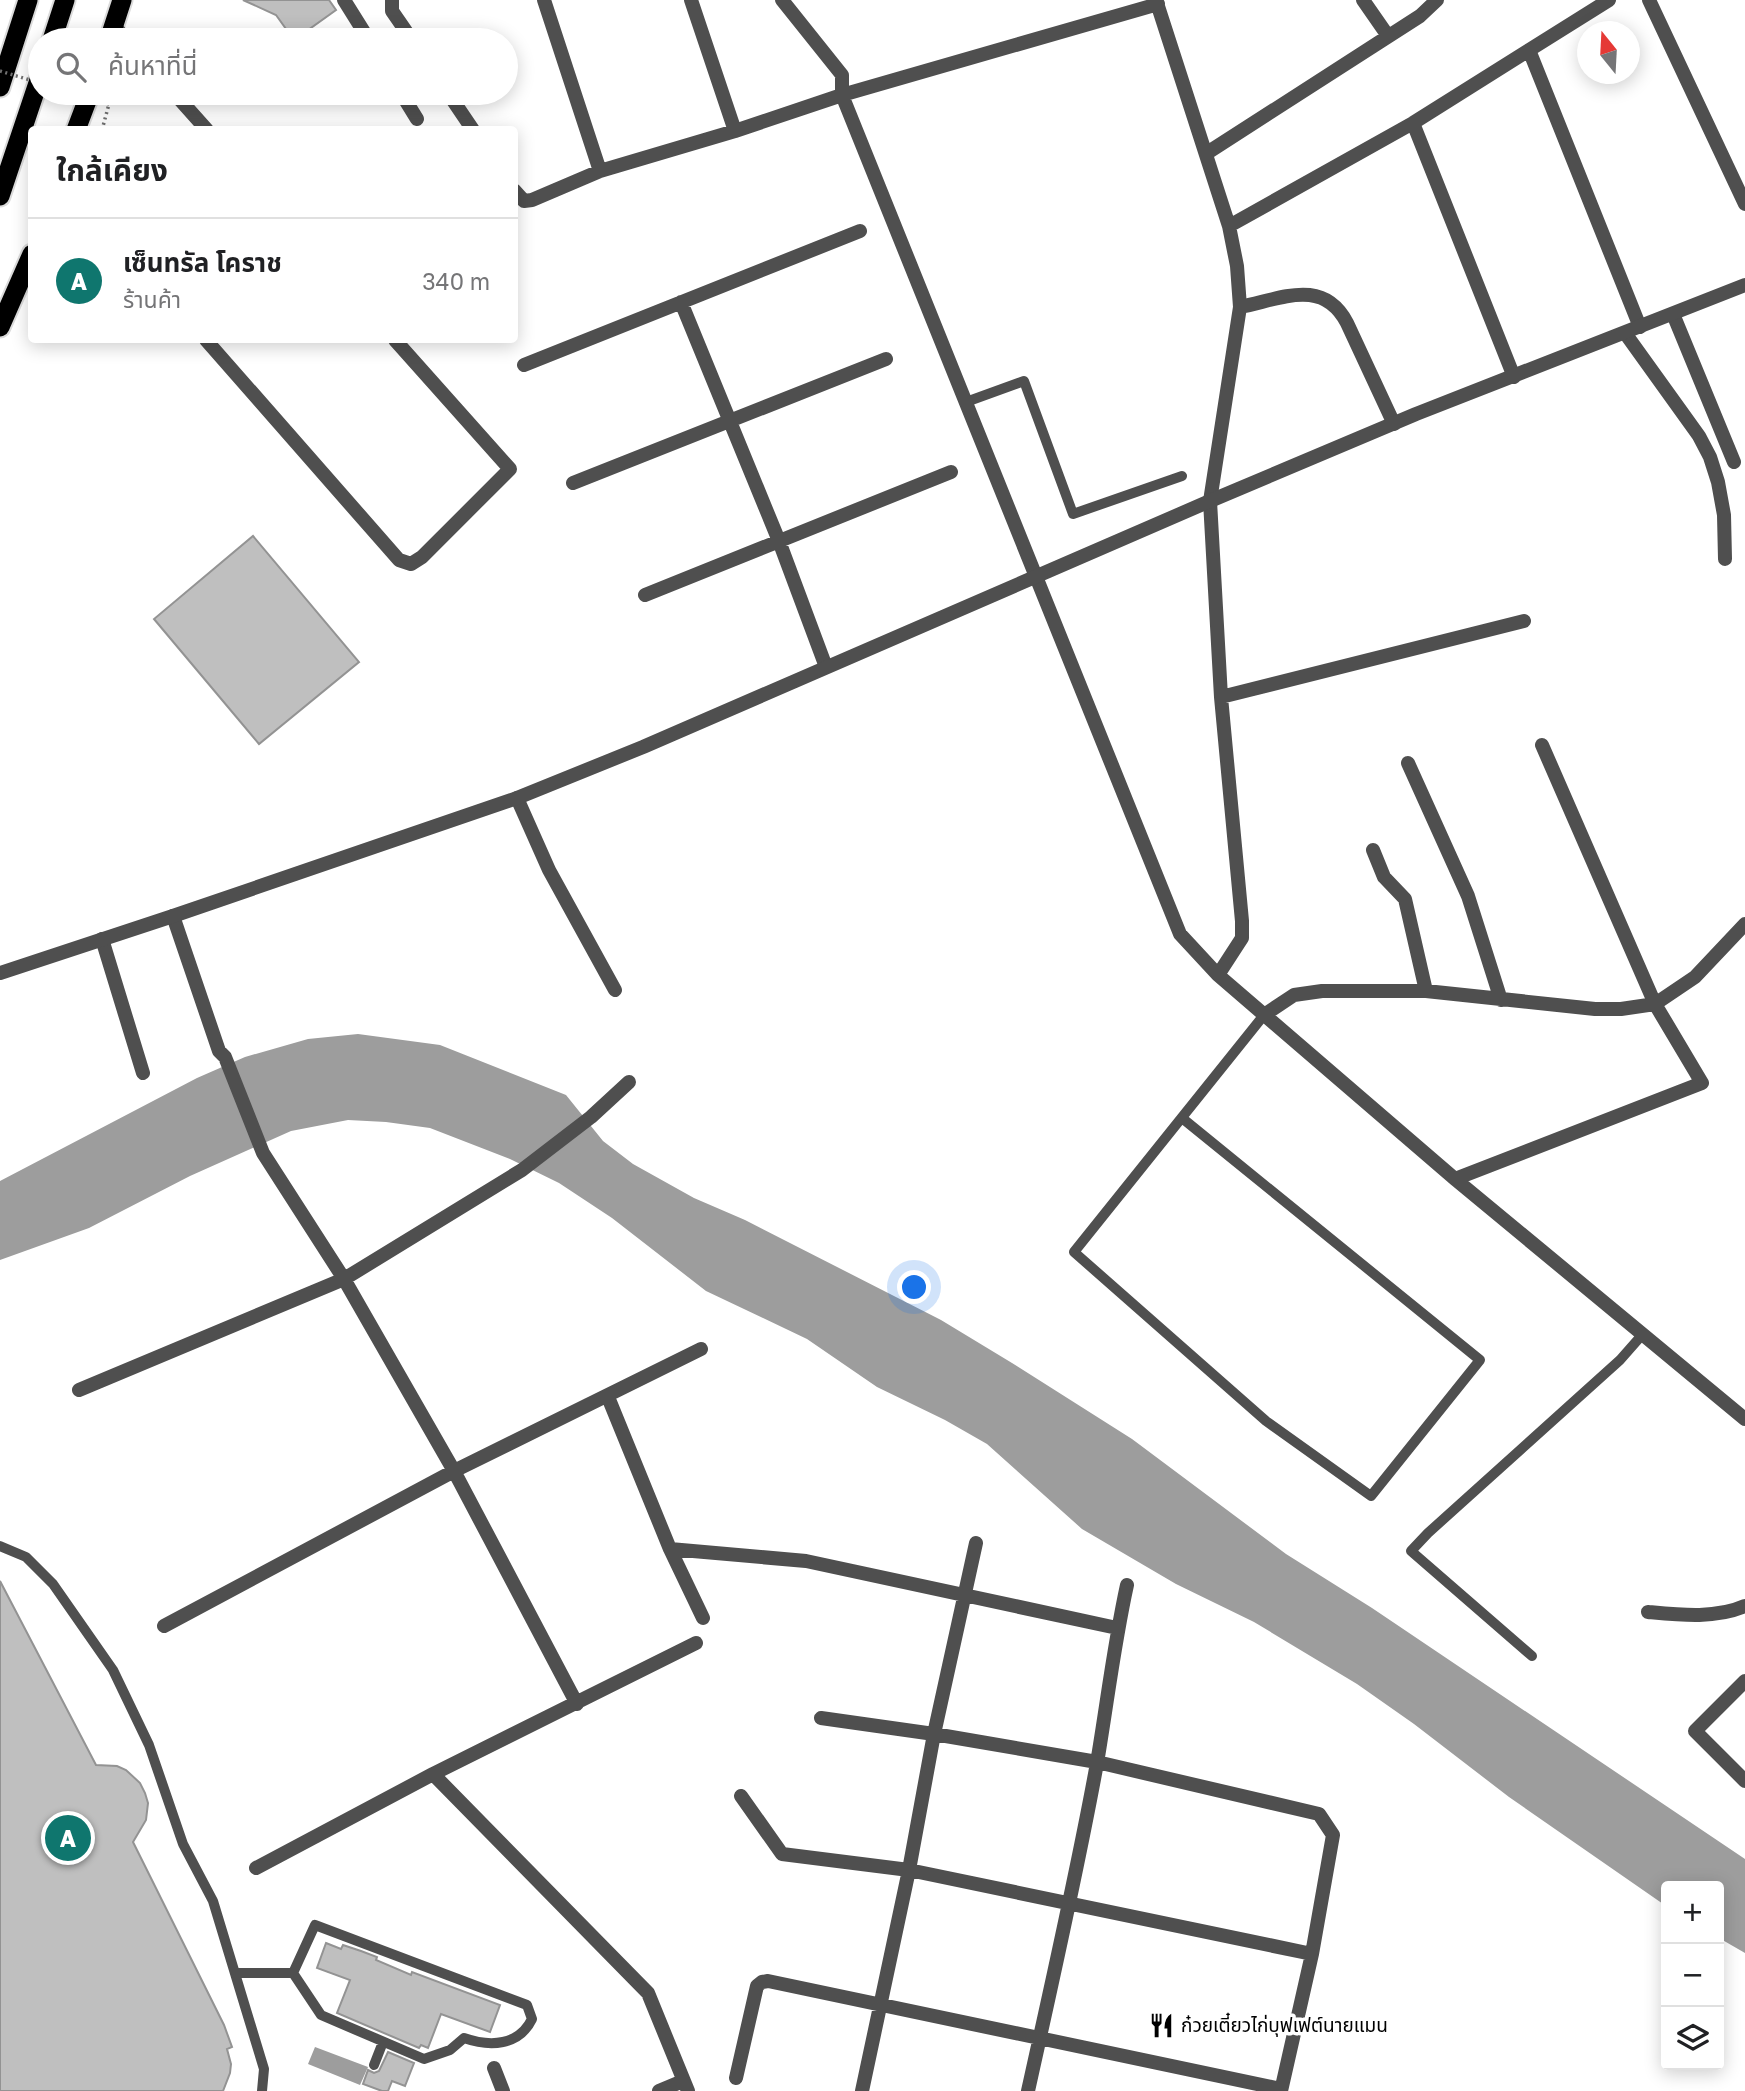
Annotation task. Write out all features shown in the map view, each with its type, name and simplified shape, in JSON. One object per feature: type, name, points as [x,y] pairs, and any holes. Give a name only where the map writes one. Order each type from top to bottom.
[{"type":"highway","points":[[0,87],[28,0]]},
{"type":"highway","points":[[56,28],[65,0]]},
{"type":"highway","points":[[118,28],[122,0]]},
{"type":"highway","points":[[0,196],[30,105]]},
{"type":"highway","points":[[78,126],[85,105]]},
{"type":"highway","points":[[0,327],[28,263]]},
{"type":"street","points":[[344,0],[362,28]]},
{"type":"street","points":[[392,0],[392,11],[404,28]]},
{"type":"street","points":[[544,0],[600,171]]},
{"type":"street","points":[[691,0],[735,131]]},
{"type":"street","points":[[782,0],[842,75],[842,95],[1180,934],[1218,975],[1455,1179],[1745,1419]]},
{"type":"street","points":[[1363,0],[1388,36]]},
{"type":"street","points":[[1207,153],[1420,16],[1437,0]]},
{"type":"street","points":[[1229,226],[1413,123],[1609,0]]},
{"type":"street","points":[[1649,0],[1745,204]]},
{"type":"street","points":[[518,194],[524,201],[532,200],[600,171],[735,131],[842,95],[1157,2],[1229,226],[1237,266],[1240,307],[1210,501],[1221,697],[1242,921],[1242,938],[1218,975]]},
{"type":"street","points":[[1529,50],[1632,330],[1710,457],[1724,515],[1725,559]]},
{"type":"street","points":[[185,105],[203,126]]},
{"type":"street","points":[[408,105],[416,119]]},
{"type":"street","points":[[456,105],[470,126]]},
{"type":"street","points":[[1413,123],[1514,377]]},
{"type":"street","points":[[524,365],[860,231]]},
{"type":"street","points":[[0,973],[517,798],[643,747],[1394,424],[1745,285]]},
{"type":"street","points":[[1240,307],[1307,294],[1321,296],[1332,302],[1340,309],[1394,424]]},
{"type":"street","points":[[681,302],[779,541],[826,667]]},
{"type":"street","points":[[1674,314],[1734,462]]},
{"type":"street","points":[[209,343],[399,560],[411,564],[422,557],[510,469],[398,343]]},
{"type":"street","points":[[573,483],[886,359]]},
{"type":"street","points":[[645,595],[951,472]]},
{"type":"street","points":[[1221,697],[1524,621]]},
{"type":"street","points":[[1455,1179],[1702,1083],[1655,1004],[1542,745]]},
{"type":"street","points":[[1408,763],[1468,896],[1501,1000]]},
{"type":"street","points":[[517,798],[549,870],[615,990]]},
{"type":"street","points":[[1373,850],[1384,877],[1405,899],[1426,992]]},
{"type":"street","points":[[173,916],[219,1051],[225,1057],[263,1153],[344,1279],[454,1471],[577,1704]]},
{"type":"street","points":[[1264,1015],[1294,995],[1322,990],[1426,992],[1595,1009],[1621,1009],[1655,1004],[1695,977],[1745,924]]},
{"type":"street","points":[[102,939],[143,1073]]},
{"type":"street","points":[[79,1391],[344,1279],[522,1171],[591,1117],[629,1082]]},
{"type":"street","points":[[164,1626],[454,1471],[701,1349]]},
{"type":"street","points":[[608,1396],[670,1549],[703,1618]]},
{"type":"street","points":[[862,2091],[963,1594],[976,1543]]},
{"type":"street","points":[[670,1549],[807,1561],[1117,1628]]},
{"type":"street","points":[[1028,2091],[1097,1762],[1117,1628],[1127,1585]]},
{"type":"street","points":[[1648,1612],[1707,1614],[1745,1606]]},
{"type":"street","points":[[256,1868],[433,1774],[696,1643]]},
{"type":"street","points":[[1745,1681],[1695,1731],[1745,1781]]},
{"type":"street","points":[[736,2078],[757,1986],[768,1981],[1281,2090],[1312,1954],[1332,1836],[1318,1814],[1097,1762],[821,1718]]},
{"type":"street","points":[[433,1774],[648,1993],[685,2086],[659,2091]]},
{"type":"street","points":[[741,1796],[782,1854],[909,1870],[1312,1954]]},
{"type":"street","points":[[494,2068],[503,2091]]},
{"type":"lane","points":[[966,402],[1024,381],[1073,514],[1182,476]]},
{"type":"lane","points":[[1182,1118],[1480,1360],[1371,1496],[1266,1421],[1074,1252],[1264,1015]]},
{"type":"lane","points":[[1532,1656],[1411,1551],[1427,1533],[1620,1360],[1642,1335]]},
{"type":"lane","points":[[0,1546],[26,1557],[53,1584],[113,1670],[149,1745],[183,1844],[213,1901],[264,2069],[262,2091]]},
{"type":"lane","points":[[315,1925],[527,2005],[532,2019],[526,2031],[508,2040],[484,2045],[464,2038],[450,2050],[424,2059],[321,2015],[293,1973],[315,1925]]},
{"type":"lane","points":[[235,1973],[293,1973]]},
{"type":"lane","points":[[374,2065],[383,2042]]},
{"type":"path","points":[[0,71],[28,79]]},
{"type":"path","points":[[103,126],[109,105]]},
{"type":"shaded area","points":[[358,1034],[440,1045],[566,1095],[603,1141],[633,1164],[694,1198],[745,1220],[941,1320],[1132,1439],[1286,1554],[1372,1608],[1745,1859],[1745,1953],[1724,1941],[1724,1881],[1661,1881],[1661,1903],[1509,1797],[1357,1684],[1254,1622],[1176,1584],[1082,1529],[987,1444],[877,1387],[807,1339],[706,1291],[612,1218],[559,1183],[510,1159],[430,1128],[386,1122],[348,1120],[291,1131],[190,1176],[89,1228],[0,1260],[0,1181],[197,1078],[245,1057],[308,1039]]},
{"type":"shaded area","points":[[315,2047],[368,2067],[360,2085],[308,2064]]},
{"type":"building","points":[[243,0],[329,0],[336,10],[311,28],[285,28],[276,15]]},
{"type":"building","points":[[253,536],[359,662],[259,744],[154,619]]},
{"type":"building","points":[[0,1581],[96,1765],[117,1766],[126,1770],[140,1783],[145,1793],[148,1803],[146,1820],[133,1842],[224,2025],[232,2047],[227,2049],[231,2064],[223,2091],[0,2091]]},
{"type":"building","points":[[326,1943],[341,1949],[343,1945],[361,1951],[411,1975],[412,1972],[500,2005],[490,2032],[441,2014],[428,2048],[421,2045],[419,2048],[337,2013],[350,1980],[317,1968]]},
{"type":"building","points":[[388,2052],[414,2063],[405,2086],[392,2081],[388,2091],[382,2091],[363,2084],[368,2070],[374,2073],[379,2071]]},
{"type":"place","name":"เซ็นทรัล โคราช","points":[[68,1838]]},
{"type":"place","name":"ก๋วยเตี๋ยวไก่บุฟเฟต์นายแมน","points":[[1161,2025]]}]
